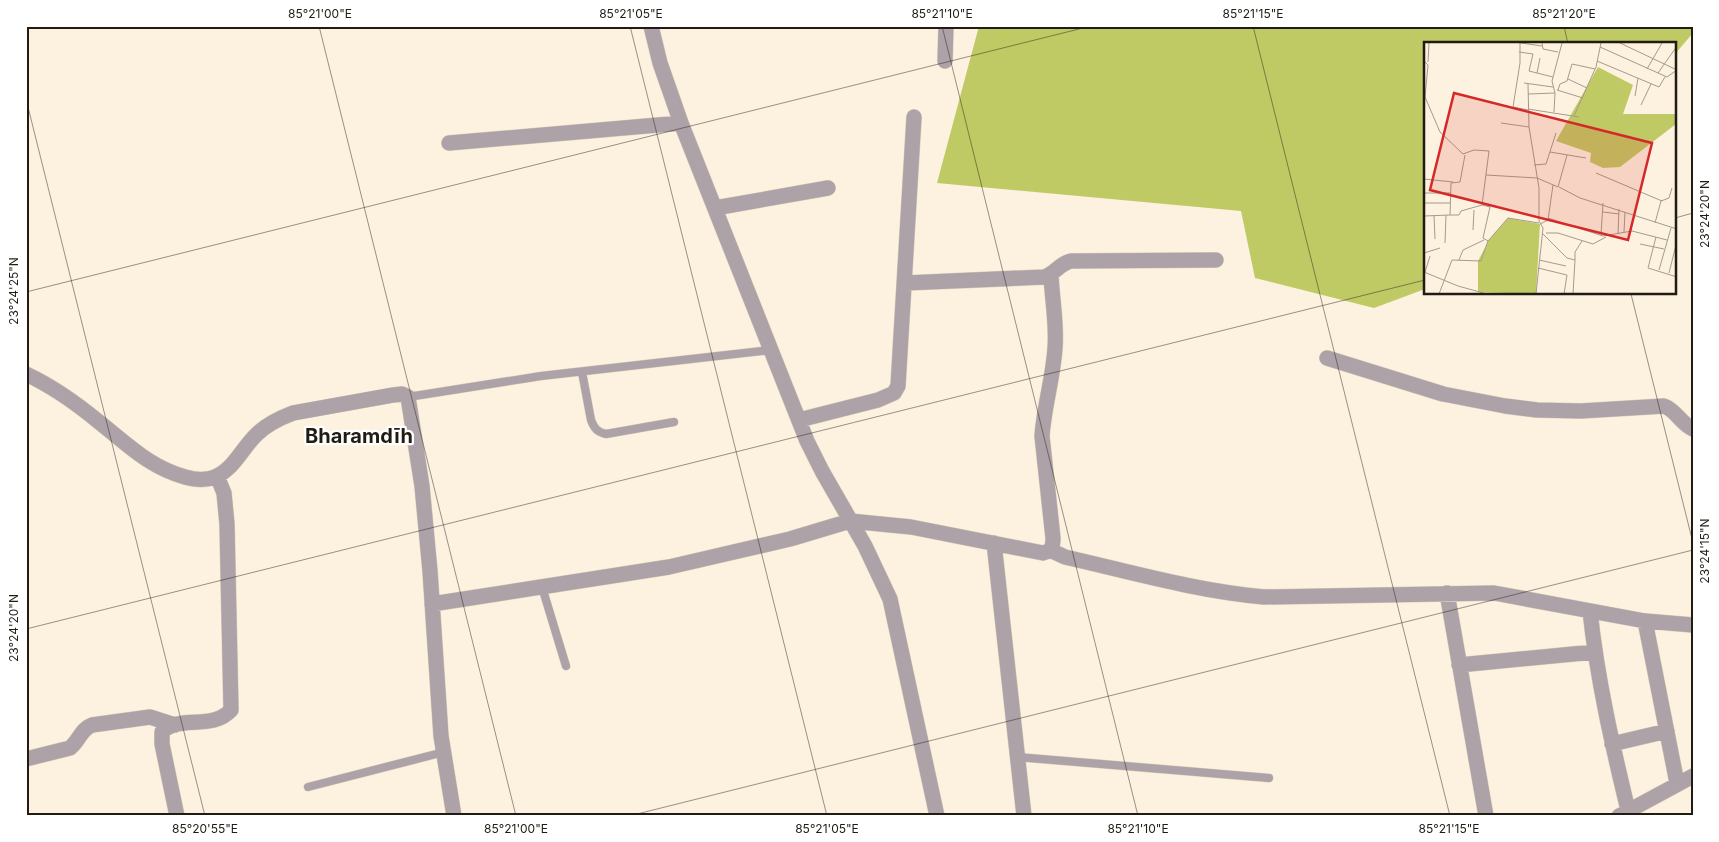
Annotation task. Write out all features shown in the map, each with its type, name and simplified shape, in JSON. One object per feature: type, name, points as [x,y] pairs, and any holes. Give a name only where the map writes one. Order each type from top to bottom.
[{"type":"street","points":[[651,26],[660,63],[681,123],[799,420],[822,471],[865,546],[890,599],[938,816]]},
{"type":"street","points":[[945,61],[946,26]]},
{"type":"street","points":[[799,420],[878,400],[894,392],[898,386],[914,117]]},
{"type":"street","points":[[449,143],[681,123]]},
{"type":"street","points":[[715,208],[828,188]]},
{"type":"street","points":[[905,283],[1039,278],[1051,275],[1064,263],[1071,261],[1216,260]]},
{"type":"street","points":[[1050,550],[1053,538],[1042,436],[1056,346],[1051,275]]},
{"type":"street","points":[[1328,358],[1443,394],[1505,406],[1537,410],[1580,411],[1664,406],[1671,410],[1682,423],[1693,429]]},
{"type":"street","points":[[26,374],[55,388],[100,422],[139,456],[173,474],[197,480],[217,476],[226,470],[257,434],[267,425],[280,418],[293,413],[380,397],[402,394],[408,397],[422,486],[444,752],[454,816]]},
{"type":"street","points":[[177,816],[161,738],[162,732],[166,727],[175,725],[213,721],[224,717],[231,710],[227,524],[224,493],[217,476]]},
{"type":"street","points":[[432,604],[669,567],[790,539],[850,521],[911,527],[1043,553],[1050,550],[1065,557],[1202,589],[1240,595],[1264,597],[1447,592],[1508,594],[1645,621],[1693,626]]},
{"type":"street","points":[[994,544],[1024,816]]},
{"type":"street","points":[[1447,592],[1486,816]]},
{"type":"street","points":[[1590,611],[1594,652],[1623,813],[1693,776]]},
{"type":"street","points":[[1645,621],[1677,783]]},
{"type":"street","points":[[1459,665],[1594,652]]},
{"type":"street","points":[[26,759],[70,748],[75,744],[85,728],[92,725],[150,717],[175,725]]},
{"type":"street","points":[[1612,744],[1667,731]]},
{"type":"lane","points":[[408,397],[541,376],[771,350]]},
{"type":"lane","points":[[582,372],[591,420],[593,427],[598,432],[606,434],[674,422]]},
{"type":"lane","points":[[542,587],[566,666]]},
{"type":"lane","points":[[308,787],[444,752]]},
{"type":"lane","points":[[1017,757],[1269,778]]},
{"type":"green space","points":[[979,26],[1693,26],[1693,33],[1676,53],[1676,42],[1424,42],[1424,289],[1374,308],[1255,278],[1241,211],[937,183]]},
{"type":"district","name":"Bharamdīh","points":[[359,436]]}]
